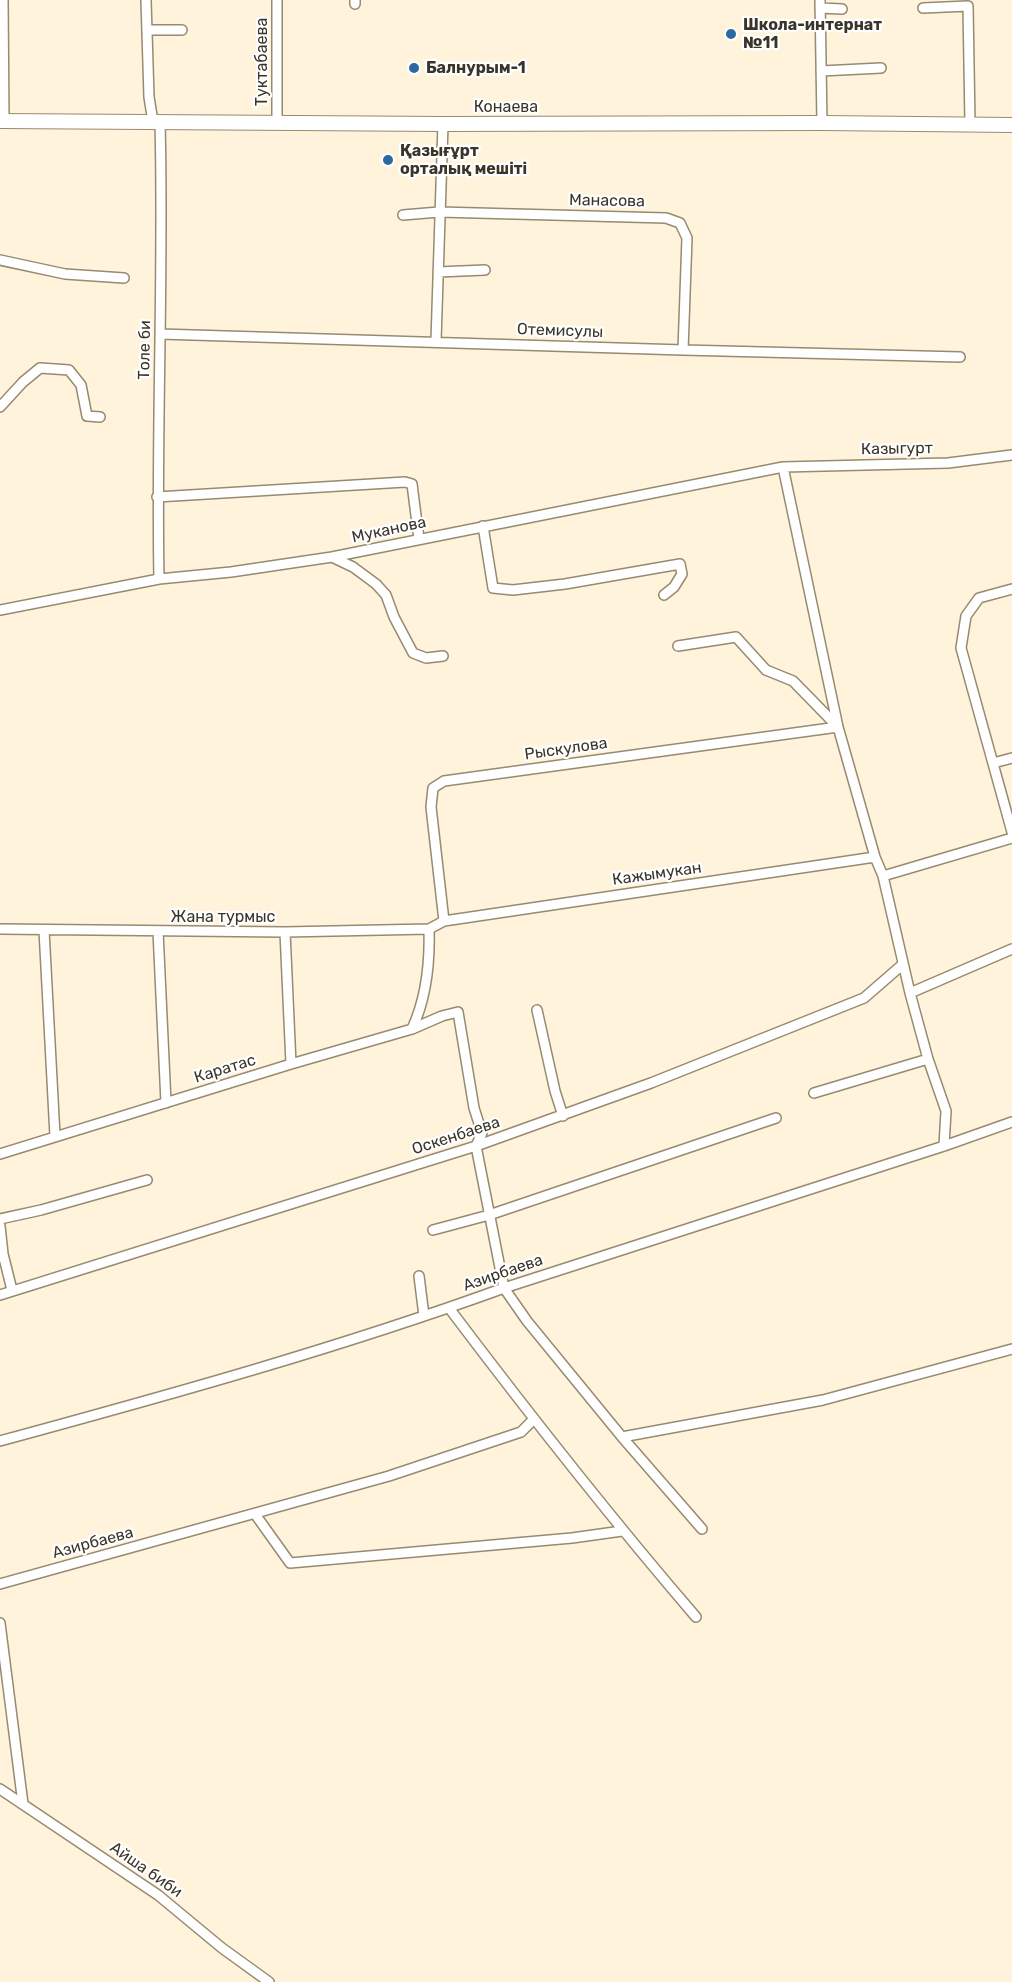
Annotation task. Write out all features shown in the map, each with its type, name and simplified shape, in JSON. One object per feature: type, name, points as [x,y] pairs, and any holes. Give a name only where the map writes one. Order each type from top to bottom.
[{"type":"main road","name":"Конаева","points":[[2,121],[1012,125]]},
{"type":"street","points":[[2,121],[3,0]]},
{"type":"street","name":"Толе би","points":[[146,0],[149,96],[156,122],[162,282],[157,497],[159,579]]},
{"type":"street","name":"Туктабаева","points":[[277,0],[277,123]]},
{"type":"street","points":[[822,123],[820,4],[842,9]]},
{"type":"street","points":[[923,8],[968,6],[970,124]]},
{"type":"street","points":[[147,30],[182,30]]},
{"type":"street","points":[[821,71],[881,68]]},
{"type":"street","points":[[436,341],[443,124]]},
{"type":"street","name":"Манасова","points":[[403,214],[440,212],[666,218],[680,223],[687,238],[683,351]]},
{"type":"street","points":[[0,260],[65,274],[124,278]]},
{"type":"street","points":[[438,272],[485,270]]},
{"type":"street","name":"Отемисулы","points":[[160,334],[436,341],[683,351],[960,357]]},
{"type":"street","points":[[0,407],[23,382],[40,368],[69,370],[81,385],[87,416],[100,417]]},
{"type":"street","name":"Казыгурт","points":[[783,467],[948,463],[1012,455]]},
{"type":"street","points":[[783,467],[838,727],[875,857],[883,876],[902,965],[928,1059],[946,1111],[944,1146]]},
{"type":"street","name":"Муканова","points":[[0,610],[159,579],[231,572],[332,557],[783,467]]},
{"type":"street","points":[[157,497],[405,482],[412,484],[419,539]]},
{"type":"street","points":[[483,526],[493,588],[513,590],[565,584],[681,564],[682,574],[664,595]]},
{"type":"street","points":[[332,557],[353,567],[386,594],[394,617],[413,653],[426,658],[443,656]]},
{"type":"street","points":[[1012,589],[979,598],[966,616],[961,648],[1012,832]]},
{"type":"street","points":[[678,646],[736,637],[766,670],[793,681],[838,727]]},
{"type":"street","name":"Рыскулова","points":[[444,921],[431,807],[433,788],[444,781],[838,727]]},
{"type":"street","points":[[993,762],[1012,758]]},
{"type":"street","points":[[883,876],[1012,838]]},
{"type":"street","name":"Кажымукан","points":[[444,921],[875,857]]},
{"type":"street","name":"Жана турмыс","points":[[0,929],[285,932],[429,929],[444,921]]},
{"type":"street","points":[[412,1029],[420,1012],[430,959],[429,929]]},
{"type":"street","points":[[44,930],[55,1136]]},
{"type":"street","points":[[158,931],[166,1103]]},
{"type":"street","points":[[285,932],[291,1064]]},
{"type":"street","points":[[910,993],[1012,949]]},
{"type":"street","name":"Оскенбаева","points":[[0,1295],[476,1146],[563,1116],[864,998],[902,965]]},
{"type":"street","points":[[537,1010],[555,1091],[563,1116]]},
{"type":"street","name":"Каратас","points":[[0,1154],[412,1029],[458,1012],[474,1108],[482,1132],[476,1146]]},
{"type":"street","points":[[814,1093],[928,1059]]},
{"type":"street","points":[[433,1230],[489,1215],[776,1118]]},
{"type":"street","name":"Азирбаева","points":[[0,1441],[169,1395],[424,1316],[1012,1122]]},
{"type":"street","points":[[476,1146],[504,1288],[527,1321],[622,1437],[702,1529]]},
{"type":"street","points":[[0,1219],[41,1210],[147,1180]]},
{"type":"street","points":[[0,1227],[3,1254],[12,1290]]},
{"type":"street","points":[[419,1276],[424,1316]]},
{"type":"street","points":[[449,1308],[533,1420],[622,1531],[696,1617]]},
{"type":"street","points":[[622,1437],[823,1400],[1012,1349]]},
{"type":"street","name":"Азирбаева","points":[[0,1584],[389,1476],[521,1432],[533,1420]]},
{"type":"street","points":[[255,1514],[290,1563],[572,1538],[622,1531]]},
{"type":"street","points":[[0,1623],[23,1804]]},
{"type":"street","name":"Айша биби","points":[[0,1789],[158,1895],[222,1948],[269,1982]]},
{"type":"place","name":"Школа-интернат №11","points":[[731,34]]},
{"type":"place","name":"Балнурым-1","points":[[414,68]]},
{"type":"place","name":"Қазығұрт орталық мешіті","points":[[388,160]]}]
